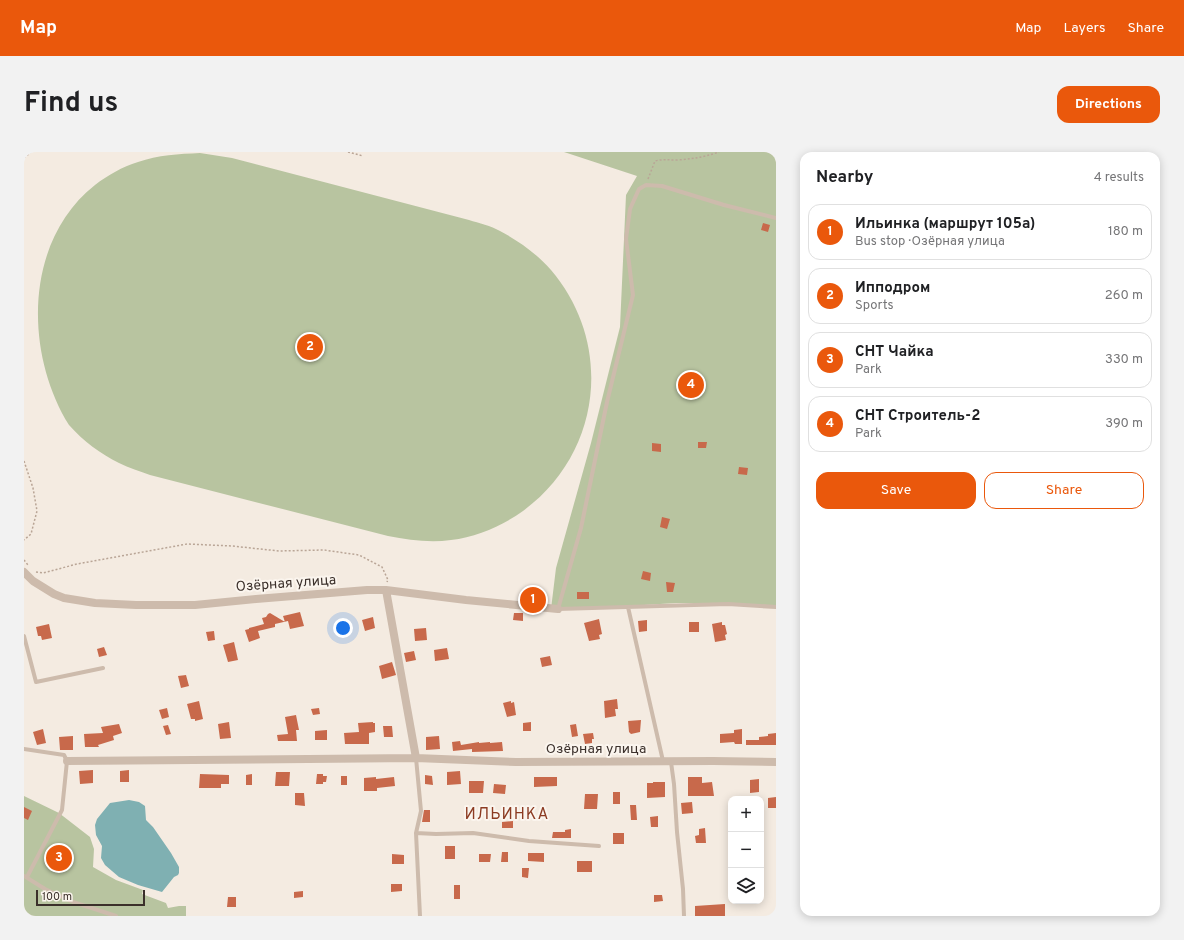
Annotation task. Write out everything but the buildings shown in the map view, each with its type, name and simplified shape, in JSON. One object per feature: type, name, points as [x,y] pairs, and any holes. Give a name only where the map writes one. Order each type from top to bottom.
[{"type":"street","name":"Озёрная улица","points":[[28,570],[33,581],[54,594],[64,598],[95,603],[195,605],[256,598],[386,590],[558,609]]},
{"type":"street","points":[[386,590],[416,758]]},
{"type":"street","name":"Озёрная улица","points":[[67,761],[416,758],[516,762],[776,762]]},
{"type":"lane","points":[[776,218],[724,205],[662,186],[646,184],[639,189],[630,209],[626,239],[633,295],[604,416],[581,528],[558,609],[728,604],[776,608]]},
{"type":"lane","points":[[628,607],[667,761],[683,889],[684,916]]},
{"type":"lane","points":[[24,636],[36,682],[104,668]]},
{"type":"lane","points":[[24,749],[64,755],[67,761],[62,810],[26,876],[45,889],[73,902],[116,916]]},
{"type":"lane","points":[[416,758],[421,811],[416,833],[420,916]]},
{"type":"lane","points":[[416,833],[473,833],[529,841],[599,846]]},
{"type":"path","points":[[24,158],[31,152]]},
{"type":"path","points":[[348,152],[363,156]]},
{"type":"path","points":[[646,184],[655,161],[660,159],[676,160],[702,158],[719,152]]},
{"type":"path","points":[[24,461],[34,488],[38,511],[31,534],[24,540]]},
{"type":"path","points":[[35,572],[43,573],[77,564],[187,544],[232,546],[279,551],[324,550],[359,555],[382,567],[388,580],[386,590]]},
{"type":"path","points":[[24,560],[28,570]]},
{"type":"green space","points":[[564,152],[776,152],[776,606],[724,603],[676,603],[551,609],[556,568],[591,443],[620,327],[626,195],[637,176]]},
{"type":"green space","points":[[200,153],[232,158],[481,223],[507,235],[527,248],[540,259],[551,270],[571,299],[584,331],[591,363],[590,396],[583,429],[570,459],[549,487],[523,511],[489,530],[461,539],[435,541],[412,540],[388,536],[150,475],[112,459],[92,447],[80,436],[69,425],[54,396],[44,365],[39,332],[38,299],[44,266],[55,236],[72,208],[95,185],[115,172],[132,164],[161,156]]},
{"type":"green space","points":[[24,796],[59,813],[90,837],[94,849],[93,867],[116,880],[143,890],[142,894],[166,903],[168,908],[186,906],[186,916],[24,916]]},
{"type":"water","points":[[129,800],[139,802],[145,806],[146,820],[153,827],[179,867],[178,875],[174,877],[162,892],[138,885],[119,877],[105,865],[101,858],[102,846],[96,835],[95,825],[97,819],[110,803]]},
{"type":"place","name":"Ипподром","points":[[310,347]]},
{"type":"place","name":"СНТ Строитель-2","points":[[691,385]]},
{"type":"place","name":"Ильинка (маршрут 105а)","points":[[533,600]]},
{"type":"place","name":"СНТ Чайка","points":[[59,858]]},
{"type":"district","name":"ИЛЬИНКА","points":[[507,815]]}]
